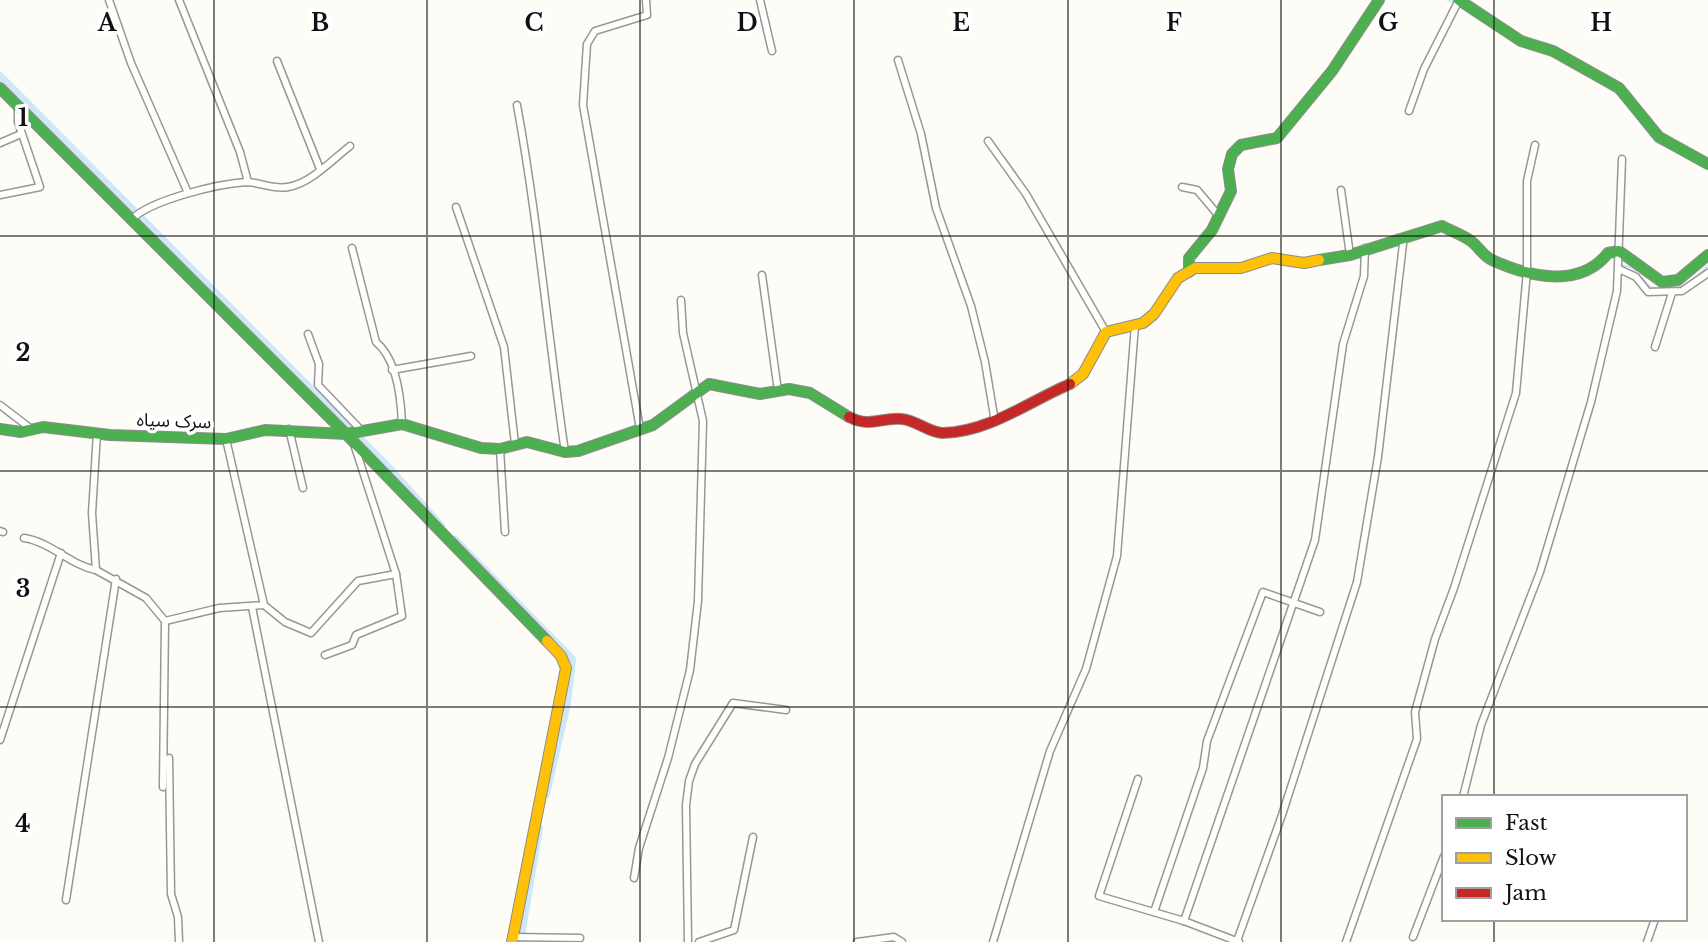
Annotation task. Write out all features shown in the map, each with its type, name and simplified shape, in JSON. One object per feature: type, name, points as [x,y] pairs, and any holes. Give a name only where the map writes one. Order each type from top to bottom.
[{"type":"street","points":[[109,0],[131,63],[188,193]]},
{"type":"street","points":[[179,0],[240,152],[248,182]]},
{"type":"street","points":[[640,429],[583,105],[587,44],[595,30],[647,15],[646,0]]},
{"type":"street","points":[[760,0],[772,51]]},
{"type":"street","points":[[1189,272],[1189,258],[1212,230],[1231,191],[1228,169],[1232,154],[1241,145],[1277,138],[1332,71],[1380,0]]},
{"type":"street","points":[[1409,111],[1424,69],[1459,0],[1521,41],[1553,51],[1619,88],[1659,136],[1708,164]]},
{"type":"street","points":[[898,60],[921,134],[936,208],[971,306],[985,362],[995,422]]},
{"type":"street","points":[[277,61],[320,169]]},
{"type":"street","points":[[0,88],[353,433],[561,656],[566,668],[516,939],[580,938]]},
{"type":"street","points":[[517,105],[535,204],[544,311],[565,452]]},
{"type":"street","points":[[0,195],[40,187],[21,134],[18,107]]},
{"type":"street","points":[[0,143],[21,134]]},
{"type":"street","points":[[988,141],[1026,194],[1106,332]]},
{"type":"street","points":[[1346,942],[1416,739],[1415,712],[1435,639],[1454,589],[1516,393],[1527,271],[1527,181],[1535,145]]},
{"type":"street","points":[[134,217],[148,206],[168,202],[188,193],[248,182],[288,187],[320,169],[350,146]]},
{"type":"street","points":[[1464,795],[1485,713],[1540,572],[1591,402],[1617,291],[1622,159]]},
{"type":"street","points":[[1182,187],[1197,190],[1219,216]]},
{"type":"street","points":[[1341,190],[1350,255]]},
{"type":"street","points":[[456,208],[504,346],[516,444]]},
{"type":"street","points":[[352,247],[376,342],[387,351],[393,370],[401,405],[402,424],[467,446],[500,449],[516,444],[539,443],[565,452],[578,451],[640,429],[667,416],[696,391],[709,384],[761,394],[789,389],[810,393],[852,419],[869,424],[902,419],[941,433],[995,422],[1079,377],[1106,332],[1135,325],[1154,314],[1178,278],[1189,272],[1208,267],[1241,268],[1272,258],[1304,263],[1350,255],[1424,229],[1442,226],[1471,241],[1489,259],[1527,271],[1574,277],[1601,262],[1608,253],[1619,251],[1662,282],[1678,280],[1708,255]]},
{"type":"street","points":[[1138,779],[1099,897],[1184,921],[1238,942],[1282,816],[1311,718],[1357,582],[1378,457],[1403,244],[1398,239]]},
{"type":"street","points":[[1184,921],[1315,540],[1343,344],[1364,276],[1365,248]]},
{"type":"street","points":[[1619,269],[1636,277],[1648,292],[1682,291],[1708,274]]},
{"type":"street","points":[[762,275],[778,391]]},
{"type":"street","points":[[1656,347],[1672,293]]},
{"type":"street","points":[[634,878],[639,848],[668,758],[690,670],[698,600],[703,502],[703,421],[683,333],[681,300]]},
{"type":"street","points":[[993,942],[1050,751],[1087,669],[1117,556],[1135,325]]},
{"type":"street","points":[[308,334],[318,364],[318,385],[353,433],[396,575],[402,616],[356,635],[352,645],[325,655]]},
{"type":"street","points":[[393,370],[471,356]]},
{"type":"street","points":[[0,405],[30,428]]},
{"type":"street","name":"سرک سیاه","points":[[0,429],[21,432],[30,428],[226,439],[265,430],[353,433],[402,424]]},
{"type":"street","points":[[289,429],[303,488]]},
{"type":"street","points":[[96,433],[92,513],[96,570]]},
{"type":"street","points":[[226,439],[264,604],[285,622],[311,633],[358,581],[396,575]]},
{"type":"street","points":[[500,449],[505,532]]},
{"type":"street","points":[[24,538],[42,541],[86,568],[116,579],[146,598],[165,621],[163,787]]},
{"type":"street","points":[[0,740],[61,553]]},
{"type":"street","points":[[66,900],[116,579]]},
{"type":"street","points":[[1154,912],[1203,768],[1207,740],[1263,592],[1320,612]]},
{"type":"street","points":[[165,621],[232,606],[252,607],[264,604]]},
{"type":"street","points":[[252,607],[319,942]]},
{"type":"street","points":[[688,942],[686,805],[695,764],[733,703],[786,710]]},
{"type":"street","points":[[169,758],[171,894],[178,917],[179,942]]},
{"type":"street","points":[[699,942],[734,930],[753,838]]},
{"type":"street","points":[[1413,937],[1442,861]]},
{"type":"street","points":[[1647,942],[1653,921]]},
{"type":"street","points":[[857,942],[894,937],[902,942]]},
{"type":"waterway","points":[[1448,0],[1456,4]]},
{"type":"waterway","points":[[1517,44],[1541,51]]},
{"type":"waterway","points":[[0,76],[387,466],[441,526]]},
{"type":"waterway","points":[[1608,87],[1619,95]]},
{"type":"waterway","points":[[1632,111],[1656,142],[1682,153]]},
{"type":"waterway","points":[[1619,265],[1631,267],[1651,288],[1678,288],[1690,282]]},
{"type":"waterway","points":[[1695,278],[1708,266]]},
{"type":"waterway","points":[[455,540],[572,659],[567,703],[546,794]]},
{"type":"waterway","points":[[520,942],[539,828]]},
{"type":"traffic: fast","points":[[1189,272],[1189,258],[1212,230],[1231,191],[1228,169],[1232,154],[1241,145],[1277,138],[1332,71],[1379,0]]},
{"type":"traffic: fast","points":[[1459,0],[1521,41],[1553,51],[1619,88],[1659,137],[1708,164]]},
{"type":"traffic: fast","points":[[0,88],[346,434],[547,641]]},
{"type":"traffic: fast","points":[[1319,260],[1350,255],[1442,226],[1474,243],[1492,260],[1538,275],[1569,276],[1583,272],[1608,253],[1619,251],[1662,282],[1678,280],[1708,255]]},
{"type":"traffic: fast","points":[[0,429],[21,432],[43,427],[110,435],[226,439],[265,430],[346,434],[402,424],[481,448],[500,449],[527,442],[565,452],[578,451],[653,425],[709,384],[760,394],[789,389],[810,393],[849,417]]},
{"type":"traffic: slow","points":[[1070,384],[1083,374],[1106,332],[1143,323],[1154,314],[1178,278],[1195,268],[1241,268],[1272,258],[1304,263],[1319,260]]},
{"type":"traffic: slow","points":[[512,942],[566,668],[561,656],[547,641]]},
{"type":"traffic: jam","points":[[849,417],[864,422],[902,419],[938,432],[960,431],[993,422],[1070,384]]}]
